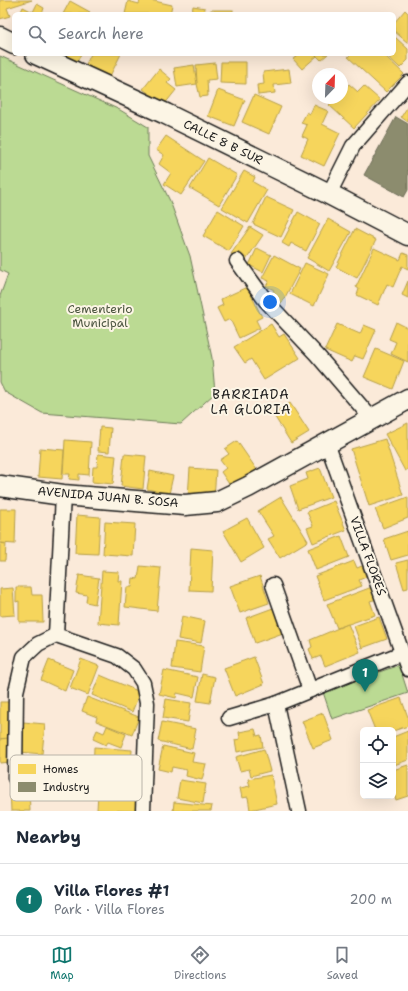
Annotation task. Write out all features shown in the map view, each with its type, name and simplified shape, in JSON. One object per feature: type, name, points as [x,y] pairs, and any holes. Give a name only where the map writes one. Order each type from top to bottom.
[{"type":"street","points":[[0,37],[12,43]]},
{"type":"street","name":"CALLE 8 B SUR","points":[[40,56],[166,114],[329,194],[408,235]]},
{"type":"street","points":[[329,194],[353,146],[408,83]]},
{"type":"street","points":[[237,261],[266,301],[317,355],[372,419]]},
{"type":"street","points":[[327,443],[408,399]]},
{"type":"street","name":"AVENIDA JUAN B. SOSA","points":[[0,486],[63,495],[185,505],[217,502],[248,487],[327,443]]},
{"type":"street","name":"VILLA FLORES","points":[[327,443],[408,669]]},
{"type":"street","points":[[56,635],[63,495]]},
{"type":"street","points":[[273,585],[310,690]]},
{"type":"street","points":[[16,755],[16,692],[24,658],[38,644],[56,635],[117,656],[134,669],[143,683],[147,703],[143,811]]},
{"type":"street","points":[[229,718],[276,704],[402,653]]},
{"type":"street","points":[[276,704],[299,811]]},
{"type":"green space","name":"Cementerio Municipal","points":[[0,56],[120,110],[148,127],[148,156],[170,201],[190,256],[212,358],[215,393],[181,424],[42,413],[5,392],[0,382],[0,296],[8,274],[0,270]]},
{"type":"green space","points":[[399,665],[408,693],[332,719],[323,692]]},
{"type":"building: Homes","points":[[0,0],[32,0],[7,8],[10,16],[0,19]]},
{"type":"building: Homes","points":[[140,0],[150,0],[172,5],[170,12],[125,12],[128,1],[139,4]]},
{"type":"building: Homes","points":[[70,1],[90,12],[64,12]]},
{"type":"building: Homes","points":[[37,4],[44,8],[43,12],[33,12]]},
{"type":"building: Homes","points":[[193,6],[205,8],[204,12],[192,12]]},
{"type":"building: Homes","points":[[23,7],[33,12],[21,12]]},
{"type":"building: Homes","points":[[211,10],[233,10],[233,12],[211,12]]},
{"type":"building: Homes","points":[[405,10],[408,13],[408,43],[396,33],[396,21]]},
{"type":"building: Homes","points":[[396,38],[408,49],[408,60],[400,68],[387,56],[396,56]]},
{"type":"building: Homes","points":[[63,56],[80,56],[77,62]]},
{"type":"building: Homes","points":[[90,56],[120,56],[109,78],[85,66]]},
{"type":"building: Homes","points":[[297,56],[317,56],[302,69],[293,59]]},
{"type":"building: Homes","points":[[317,56],[326,56],[321,60]]},
{"type":"building: Homes","points":[[385,56],[404,74],[386,92],[348,57]]},
{"type":"building: Homes","points":[[221,62],[246,62],[246,84],[220,83]]},
{"type":"building: Homes","points":[[215,63],[217,79],[207,80],[208,96],[200,97],[197,84],[196,65]]},
{"type":"building: Homes","points":[[194,65],[197,84],[177,87],[174,68]]},
{"type":"building: Homes","points":[[159,69],[171,79],[167,83],[176,90],[164,105],[143,89]]},
{"type":"building: Homes","points":[[289,69],[291,83],[274,85],[275,93],[258,95],[257,85],[264,84],[263,72]]},
{"type":"building: Homes","points":[[349,84],[358,92],[364,86],[380,100],[354,128],[329,105],[348,104]]},
{"type":"building: Homes","points":[[218,90],[245,100],[234,126],[208,116]]},
{"type":"building: Homes","points":[[254,95],[281,107],[269,134],[242,122]]},
{"type":"building: Homes","points":[[314,105],[328,111],[322,124],[340,133],[324,166],[301,155],[308,139],[302,136],[307,125],[301,123],[307,112],[310,114]]},
{"type":"building: Homes","points":[[408,106],[408,122],[401,117]]},
{"type":"building: Homes","points":[[166,136],[204,161],[181,195],[164,184],[171,173],[159,164],[164,155],[156,150]]},
{"type":"building: Homes","points":[[208,158],[237,175],[219,205],[190,188]]},
{"type":"building: Homes","points":[[244,171],[255,177],[253,182],[267,190],[248,223],[222,208]]},
{"type":"building: Homes","points":[[266,197],[294,210],[281,237],[253,224]]},
{"type":"building: Homes","points":[[218,210],[244,226],[229,251],[203,236]]},
{"type":"building: Homes","points":[[298,212],[320,224],[306,251],[291,243],[289,247],[282,243]]},
{"type":"building: Homes","points":[[328,219],[351,232],[329,271],[307,258]]},
{"type":"building: Homes","points":[[250,227],[263,235],[244,263],[231,254]]},
{"type":"building: Homes","points":[[355,229],[376,240],[357,278],[336,267]]},
{"type":"building: Homes","points":[[257,248],[271,255],[263,272],[249,265]]},
{"type":"building: Homes","points":[[374,248],[400,260],[403,253],[408,255],[408,269],[402,266],[393,287],[387,284],[378,305],[357,295],[359,289],[356,287]]},
{"type":"building: Homes","points":[[274,255],[300,269],[282,303],[270,297],[274,290],[266,286],[269,281],[262,278]]},
{"type":"building: Homes","points":[[305,263],[329,274],[314,306],[290,294]]},
{"type":"building: Homes","points":[[408,281],[408,298],[402,295]]},
{"type":"building: Homes","points":[[247,287],[262,317],[256,320],[260,328],[239,338],[230,319],[224,322],[217,308],[223,305],[221,299]]},
{"type":"building: Homes","points":[[396,322],[408,328],[408,362],[391,354],[396,342],[389,339]]},
{"type":"building: Homes","points":[[271,324],[279,337],[284,334],[300,358],[264,380],[251,359],[245,363],[234,347]]},
{"type":"building: Homes","points":[[337,324],[360,334],[364,325],[376,330],[363,359],[355,356],[352,362],[325,350]]},
{"type":"building: Homes","points":[[376,349],[404,361],[393,389],[364,377]]},
{"type":"building: Homes","points":[[290,403],[309,432],[291,443],[273,414]]},
{"type":"building: Homes","points":[[408,423],[408,469],[405,471],[385,434]]},
{"type":"building: Homes","points":[[100,427],[111,428],[109,452],[98,451]]},
{"type":"building: Homes","points":[[385,439],[403,495],[369,506],[351,449]]},
{"type":"building: Homes","points":[[65,440],[91,442],[89,475],[79,474],[79,480],[69,479],[70,474],[63,474]]},
{"type":"building: Homes","points":[[237,441],[257,470],[231,487],[221,472],[226,468],[220,460],[229,454],[225,449]]},
{"type":"building: Homes","points":[[40,448],[64,450],[62,479],[38,477]]},
{"type":"building: Homes","points":[[98,454],[116,456],[113,484],[92,482],[93,467],[97,467]]},
{"type":"building: Homes","points":[[124,454],[146,456],[143,489],[121,486]]},
{"type":"building: Homes","points":[[190,468],[216,470],[214,499],[188,497]]},
{"type":"building: Homes","points":[[320,468],[331,497],[298,509],[290,486],[308,479],[306,473]]},
{"type":"building: Homes","points":[[150,471],[173,476],[169,494],[147,489]]},
{"type":"building: Homes","points":[[281,497],[308,541],[280,558],[268,539],[274,536],[258,511]]},
{"type":"building: Homes","points":[[408,497],[408,518],[383,528],[375,509]]},
{"type":"building: Homes","points":[[334,501],[346,530],[313,543],[307,528],[313,526],[307,512]]},
{"type":"building: Homes","points":[[0,509],[16,509],[15,544],[0,543]]},
{"type":"building: Homes","points":[[77,515],[100,517],[98,554],[75,553]]},
{"type":"building: Homes","points":[[247,518],[264,548],[241,562],[223,531]]},
{"type":"building: Homes","points":[[105,522],[135,524],[133,556],[103,554]]},
{"type":"building: Homes","points":[[408,531],[408,555],[391,560],[384,539]]},
{"type":"building: Homes","points":[[341,536],[349,557],[316,570],[308,549]]},
{"type":"building: Homes","points":[[0,543],[6,544],[5,561],[0,561]]},
{"type":"building: Homes","points":[[191,548],[213,550],[211,591],[189,590]]},
{"type":"building: Homes","points":[[408,560],[408,588],[404,589],[396,563]]},
{"type":"building: Homes","points":[[354,561],[357,568],[362,566],[366,577],[359,580],[362,586],[324,600],[315,576]]},
{"type":"building: Homes","points":[[140,566],[161,568],[157,611],[125,607],[127,587],[132,587],[133,578],[138,579]]},
{"type":"building: Homes","points":[[102,571],[119,572],[118,581],[122,581],[119,625],[98,623]]},
{"type":"building: Homes","points":[[79,575],[99,578],[95,604],[86,602],[87,595],[76,593]]},
{"type":"building: Homes","points":[[260,576],[269,603],[240,613],[230,586]]},
{"type":"building: Homes","points":[[16,587],[31,587],[32,595],[42,595],[43,622],[19,622],[19,601],[16,602]]},
{"type":"building: Homes","points":[[372,587],[377,599],[370,601],[375,615],[337,628],[327,604]]},
{"type":"building: Homes","points":[[13,588],[15,615],[0,616],[0,589]]},
{"type":"building: Homes","points":[[273,608],[283,633],[255,643],[246,618]]},
{"type":"building: Homes","points":[[182,616],[205,621],[201,643],[178,639]]},
{"type":"building: Homes","points":[[379,617],[387,639],[362,648],[354,626]]},
{"type":"building: Homes","points":[[348,624],[360,652],[325,666],[321,656],[313,659],[309,649],[312,647],[310,640]]},
{"type":"building: Homes","points":[[175,642],[204,646],[200,672],[172,668]]},
{"type":"building: Homes","points":[[254,657],[264,684],[235,696],[224,668]]},
{"type":"building: Homes","points":[[81,659],[99,666],[88,695],[70,688]]},
{"type":"building: Homes","points":[[49,660],[73,670],[65,691],[41,680]]},
{"type":"building: Homes","points":[[164,670],[198,677],[194,697],[177,693],[176,698],[159,694]]},
{"type":"building: Homes","points":[[202,674],[215,677],[210,703],[197,701]]},
{"type":"building: Homes","points":[[100,675],[140,692],[132,712],[92,695]]},
{"type":"building: Homes","points":[[87,697],[139,717],[132,735],[96,721],[97,717],[82,711]]},
{"type":"building: Homes","points":[[401,698],[408,717],[408,726],[396,730],[396,727],[374,727],[367,710]]},
{"type":"building: Homes","points":[[166,699],[191,703],[188,722],[163,718]]},
{"type":"building: Homes","points":[[0,702],[10,702],[12,738],[0,739]]},
{"type":"building: Homes","points":[[323,713],[333,740],[313,748],[302,721]]},
{"type":"building: Homes","points":[[23,722],[45,724],[42,754],[20,752]]},
{"type":"building: Homes","points":[[162,722],[196,729],[192,749],[158,741]]},
{"type":"building: Homes","points":[[107,726],[126,734],[121,747],[108,742],[106,745],[93,739],[97,730],[104,733]]},
{"type":"building: Homes","points":[[255,729],[257,736],[261,735],[263,747],[237,752],[235,740],[240,739],[239,732]]},
{"type":"building: Homes","points":[[408,731],[408,760],[396,764],[396,763],[396,736]]},
{"type":"building: Homes","points":[[8,738],[10,762],[0,763],[0,739]]},
{"type":"building: Homes","points":[[163,746],[194,753],[192,762],[206,764],[202,780],[186,776],[187,770],[172,767],[171,772],[158,769]]},
{"type":"building: Homes","points":[[94,747],[132,750],[132,755],[94,755]]},
{"type":"building: Homes","points":[[264,749],[270,771],[251,776],[249,769],[240,771],[236,757]]},
{"type":"building: Homes","points":[[408,765],[408,796],[396,800],[396,799],[396,769]]},
{"type":"building: Homes","points":[[271,775],[277,804],[250,810],[248,797],[242,798],[240,788],[250,786],[248,779]]},
{"type":"building: Homes","points":[[180,780],[206,784],[203,803],[177,798]]},
{"type":"building: Homes","points":[[11,801],[30,801],[30,811],[11,811]]},
{"type":"building: Homes","points":[[98,801],[136,801],[136,811],[97,810]]},
{"type":"building: Homes","points":[[174,802],[212,806],[211,811],[173,811]]},
{"type":"building: Industry","points":[[396,117],[408,124],[408,190],[404,197],[364,175]]},
{"type":"place","name":"Villa Flores #1","points":[[365,692]]},
{"type":"district","name":"BARRIADA LA GLORIA","points":[[251,402]]}]
